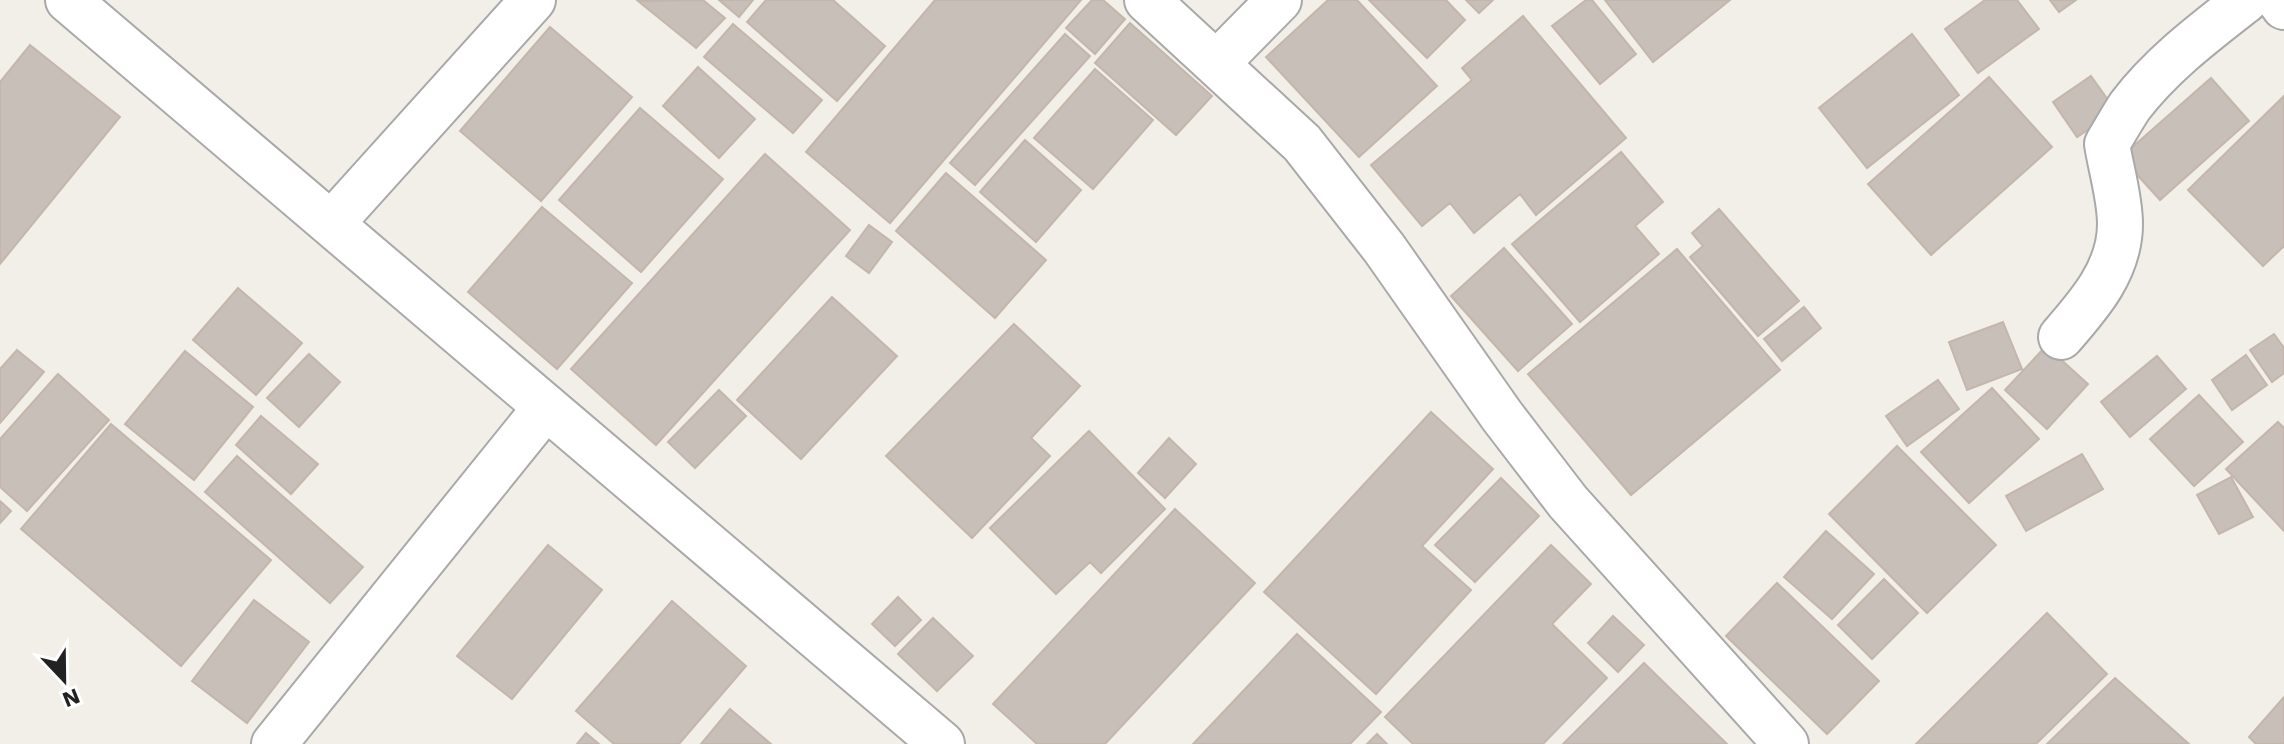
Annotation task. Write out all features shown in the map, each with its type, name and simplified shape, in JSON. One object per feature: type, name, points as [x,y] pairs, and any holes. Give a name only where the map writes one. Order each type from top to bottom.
[{"type":"street","points":[[68,0],[942,744]]},
{"type":"street","points":[[331,224],[533,0]]},
{"type":"street","points":[[1147,0],[1302,143],[1384,248],[1485,393],[1568,502],[1786,744]]},
{"type":"street","points":[[1217,63],[1279,0]]},
{"type":"street","points":[[2061,337],[2097,295],[2115,257],[2120,224],[2107,144],[2131,105],[2161,72],[2185,48],[2246,0]]},
{"type":"street","points":[[2279,0],[2284,7]]},
{"type":"street","points":[[274,744],[546,407]]},
{"type":"building","points":[[703,0],[725,18],[696,48],[638,1]]},
{"type":"building","points":[[719,0],[753,0],[739,17]]},
{"type":"building","points":[[766,0],[833,0],[885,46],[837,101],[747,22]]},
{"type":"building","points":[[935,0],[1081,0],[890,223],[806,152]]},
{"type":"building","points":[[1092,0],[1103,0],[1125,19],[1095,54],[1066,28]]},
{"type":"building","points":[[1328,0],[1357,0],[1437,86],[1359,157],[1266,57]]},
{"type":"building","points":[[1369,0],[1446,0],[1465,20],[1427,58]]},
{"type":"building","points":[[1466,0],[1493,0],[1479,13]]},
{"type":"building","points":[[1586,0],[1592,0],[1636,54],[1600,84],[1552,26]]},
{"type":"building","points":[[1605,0],[1730,0],[1653,62]]},
{"type":"building","points":[[1985,0],[2017,0],[2039,29],[1978,73],[1945,29]]},
{"type":"building","points":[[2050,0],[2076,0],[2059,12]]},
{"type":"building","points":[[1523,16],[1626,138],[1536,215],[1520,194],[1474,233],[1450,203],[1422,226],[1371,165],[1472,80],[1462,68]]},
{"type":"building","points":[[1130,23],[1212,96],[1176,135],[1095,63]]},
{"type":"building","points":[[733,24],[822,100],[793,133],[704,57]]},
{"type":"building","points":[[550,27],[632,97],[541,201],[460,131]]},
{"type":"building","points":[[1065,34],[1090,56],[975,185],[950,163]]},
{"type":"building","points":[[1912,34],[1959,95],[1867,168],[1819,108]]},
{"type":"building","points":[[30,45],[120,117],[0,264],[0,82]]},
{"type":"building","points":[[698,67],[755,119],[719,158],[663,106]]},
{"type":"building","points":[[1095,69],[1153,120],[1093,189],[1034,138]]},
{"type":"building","points":[[2091,76],[2116,111],[2077,137],[2053,102]]},
{"type":"building","points":[[1989,77],[2052,147],[1931,255],[1868,184]]},
{"type":"building","points":[[2211,78],[2249,121],[2160,200],[2121,157]]},
{"type":"building","points":[[2284,96],[2284,246],[2263,266],[2188,190]]},
{"type":"building","points":[[640,108],[723,179],[641,272],[559,200]]},
{"type":"building","points":[[1025,140],[1081,190],[1036,242],[980,192]]},
{"type":"building","points":[[1621,152],[1663,202],[1635,226],[1659,254],[1580,322],[1512,244]]},
{"type":"building","points":[[765,154],[850,230],[656,445],[571,369]]},
{"type":"building","points":[[946,173],[1046,260],[995,318],[896,231]]},
{"type":"building","points":[[542,207],[632,283],[557,369],[468,292]]},
{"type":"building","points":[[1719,209],[1799,301],[1758,336],[1690,257],[1703,246],[1692,233]]},
{"type":"building","points":[[869,225],[892,242],[869,273],[846,256]]},
{"type":"building","points":[[1504,248],[1572,324],[1518,371],[1451,296]]},
{"type":"building","points":[[1677,249],[1780,370],[1631,495],[1528,374]]},
{"type":"building","points":[[238,288],[302,343],[256,395],[193,340]]},
{"type":"building","points":[[832,297],[897,356],[801,459],[737,400]]},
{"type":"building","points":[[1804,307],[1821,328],[1782,361],[1764,339]]},
{"type":"building","points":[[2003,322],[2022,369],[1967,390],[1949,342]]},
{"type":"building","points":[[1014,324],[1080,386],[1031,438],[1050,456],[972,538],[886,456]]},
{"type":"building","points":[[2274,334],[2284,348],[2284,373],[2272,382],[2250,350]]},
{"type":"building","points":[[2046,346],[2088,384],[2047,429],[2005,390]]},
{"type":"building","points":[[17,350],[44,372],[0,423],[0,369]]},
{"type":"building","points":[[185,351],[253,407],[194,480],[125,424]]},
{"type":"building","points":[[309,354],[340,382],[299,427],[267,398]]},
{"type":"building","points":[[2246,355],[2267,385],[2232,410],[2212,380]]},
{"type":"building","points":[[2157,356],[2186,389],[2130,437],[2101,402]]},
{"type":"building","points":[[58,374],[109,420],[27,511],[0,487],[0,439]]},
{"type":"building","points":[[1938,380],[1959,409],[1907,446],[1886,416]]},
{"type":"building","points":[[1992,388],[2039,439],[1969,503],[1921,452]]},
{"type":"building","points":[[719,390],[746,416],[695,468],[668,442]]},
{"type":"building","points":[[2199,395],[2243,442],[2194,486],[2150,439]]},
{"type":"building","points":[[1431,412],[1493,469],[1422,546],[1471,590],[1376,694],[1264,592]]},
{"type":"building","points":[[261,416],[318,464],[291,494],[236,445]]},
{"type":"building","points":[[2278,422],[2284,428],[2284,531],[2226,469]]},
{"type":"building","points":[[111,424],[271,560],[181,666],[21,529]]},
{"type":"building","points":[[1089,431],[1165,509],[1101,573],[1090,562],[1056,594],[990,528]]},
{"type":"building","points":[[1169,438],[1196,464],[1165,498],[1138,473]]},
{"type":"building","points":[[1897,446],[1996,545],[1927,613],[1829,514]]},
{"type":"building","points":[[2082,454],[2103,489],[2026,531],[2006,496]]},
{"type":"building","points":[[237,456],[363,567],[330,603],[205,492]]},
{"type":"building","points":[[2231,477],[2253,517],[2219,534],[2197,495]]},
{"type":"building","points":[[1501,478],[1539,516],[1475,582],[1435,545]]},
{"type":"building","points":[[0,501],[11,511],[0,523]]},
{"type":"building","points":[[1175,509],[1255,583],[1105,744],[1037,744],[993,704]]},
{"type":"building","points":[[1826,531],[1874,574],[1832,619],[1784,577]]},
{"type":"building","points":[[548,545],[602,590],[512,699],[457,656]]},
{"type":"building","points":[[1551,545],[1591,584],[1552,624],[1607,678],[1543,744],[1413,744],[1385,717]]},
{"type":"building","points":[[1884,579],[1918,613],[1872,659],[1838,625]]},
{"type":"building","points":[[1777,583],[1879,681],[1827,734],[1726,636]]},
{"type":"building","points":[[898,597],[921,620],[895,646],[872,624]]},
{"type":"building","points":[[254,600],[309,642],[247,723],[192,681]]},
{"type":"building","points":[[672,601],[746,666],[679,744],[614,744],[576,711]]},
{"type":"building","points":[[2047,613],[2107,674],[2036,744],[1916,744]]},
{"type":"building","points":[[1613,616],[1644,645],[1618,672],[1588,643]]},
{"type":"building","points":[[933,618],[973,656],[937,691],[898,654]]},
{"type":"building","points":[[1297,634],[1381,712],[1350,744],[1193,744]]},
{"type":"building","points":[[1644,663],[1727,744],[1563,744]]},
{"type":"building","points":[[2115,678],[2189,744],[2047,744]]},
{"type":"building","points":[[2284,697],[2284,744],[2256,744],[2249,737]]},
{"type":"building","points":[[730,709],[771,744],[701,744]]},
{"type":"building","points":[[586,733],[599,744],[577,744]]},
{"type":"building","points":[[1377,734],[1387,744],[1367,744]]}]
